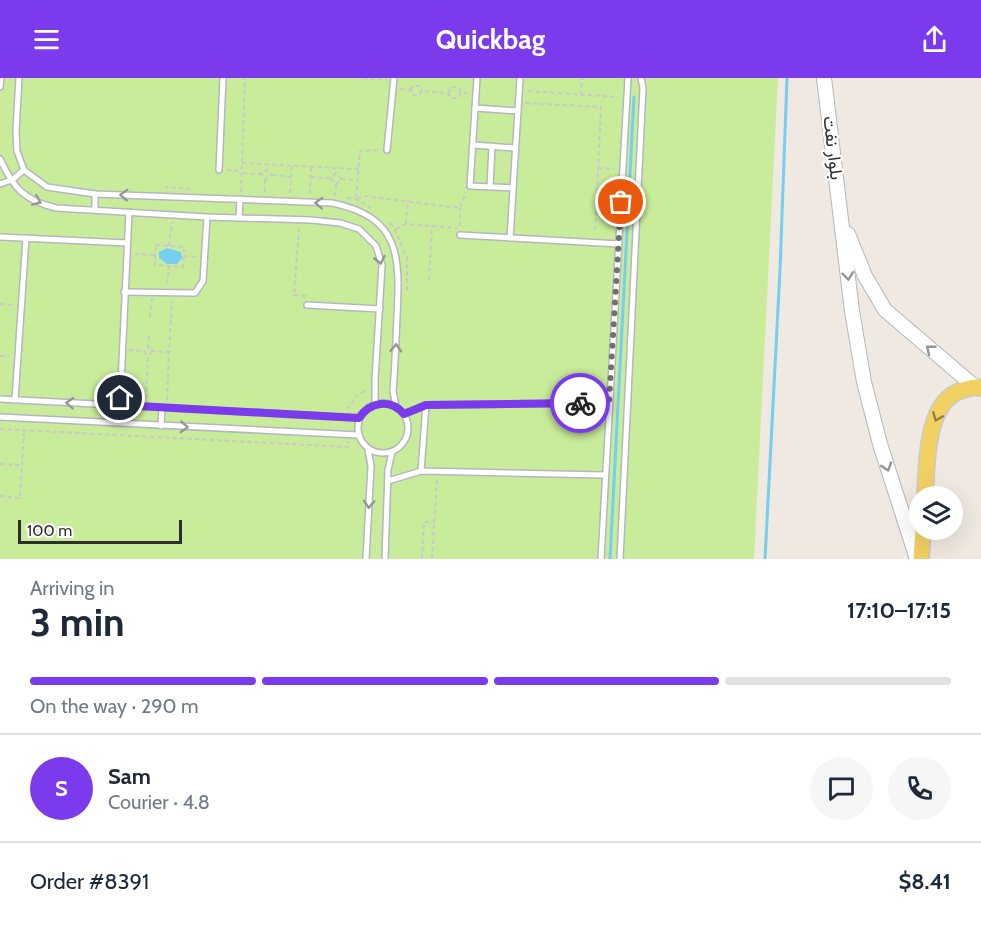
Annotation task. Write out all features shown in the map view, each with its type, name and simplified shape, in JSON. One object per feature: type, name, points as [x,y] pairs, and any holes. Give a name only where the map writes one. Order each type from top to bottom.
[{"type":"main road","points":[[926,486],[935,418],[947,399],[956,392],[979,385]]},
{"type":"main road","points":[[919,559],[922,540]]},
{"type":"street","name":"بلوار نفت","points":[[824,78],[842,218]]},
{"type":"street","points":[[842,218],[865,276],[885,310],[979,385]]},
{"type":"street","points":[[842,218],[852,311],[864,382],[880,444],[919,559]]},
{"type":"lane","points":[[0,87],[1,78]]},
{"type":"lane","points":[[20,78],[16,131],[17,152],[24,170],[47,187],[95,194],[240,199],[290,198],[348,206],[371,217],[390,241],[398,258],[399,283],[393,391],[396,406]]},
{"type":"lane","points":[[219,170],[223,78]]},
{"type":"lane","points":[[477,78],[470,186],[513,188]]},
{"type":"lane","points":[[510,238],[520,78]]},
{"type":"lane","points":[[601,559],[628,78]]},
{"type":"lane","points":[[620,559],[643,88],[641,78]]},
{"type":"lane","points":[[387,150],[394,80]]},
{"type":"lane","points":[[475,108],[518,111]]},
{"type":"lane","points":[[473,145],[515,148]]},
{"type":"lane","points":[[490,187],[492,147]]},
{"type":"lane","points":[[0,159],[22,194],[37,203],[56,208],[340,223],[359,229],[376,246],[382,265],[375,405]]},
{"type":"lane","points":[[0,184],[12,180],[24,170]]},
{"type":"lane","points":[[95,194],[95,210]]},
{"type":"lane","points":[[239,218],[240,199]]},
{"type":"lane","points":[[120,405],[129,212]]},
{"type":"lane","points":[[124,292],[170,294],[195,293],[199,290],[203,281],[207,217]]},
{"type":"lane","points":[[460,235],[618,244]]},
{"type":"lane","points":[[0,237],[127,243]]},
{"type":"lane","points":[[15,400],[26,238]]},
{"type":"lane","points":[[307,305],[380,309]]},
{"type":"lane","points":[[0,399],[359,418]]},
{"type":"lane","points":[[404,414],[426,405],[609,403]]},
{"type":"lane","points":[[366,559],[371,466],[368,449],[358,435],[357,427],[364,411],[375,405],[396,406],[404,414],[408,426],[408,434],[399,448],[385,454],[368,449]]},
{"type":"lane","points":[[421,471],[426,405]]},
{"type":"lane","points":[[161,426],[162,408]]},
{"type":"lane","points":[[0,417],[358,435]]},
{"type":"lane","points":[[385,559],[388,481],[393,452]]},
{"type":"lane","points":[[388,481],[421,471],[605,476]]},
{"type":"path","points":[[242,192],[245,78]]},
{"type":"path","points":[[363,78],[394,80]]},
{"type":"path","points":[[581,94],[582,78]]},
{"type":"path","points":[[393,89],[410,90],[414,86],[420,86],[422,91]]},
{"type":"path","points":[[448,93],[452,87],[458,87],[461,93]]},
{"type":"path","points":[[410,90],[413,95],[418,96],[422,91]]},
{"type":"path","points":[[422,91],[448,93],[452,98],[458,98],[461,93]]},
{"type":"path","points":[[519,91],[627,97]]},
{"type":"path","points":[[461,93],[476,94]]},
{"type":"path","points":[[518,103],[601,107],[594,243]]},
{"type":"path","points":[[356,199],[360,151],[387,150]]},
{"type":"path","points":[[242,163],[358,169]]},
{"type":"path","points":[[267,164],[267,170],[272,175],[291,177]]},
{"type":"path","points":[[282,194],[290,198],[292,166]]},
{"type":"path","points":[[310,202],[311,167]]},
{"type":"path","points":[[336,168],[336,173],[341,179],[357,180]]},
{"type":"path","points":[[598,168],[614,169]]},
{"type":"path","points":[[219,170],[261,174],[267,170]]},
{"type":"path","points":[[330,178],[336,173]]},
{"type":"path","points":[[261,174],[265,180],[265,193],[273,194]]},
{"type":"path","points":[[265,180],[272,175]]},
{"type":"path","points":[[311,177],[330,178],[336,184]]},
{"type":"path","points":[[327,197],[335,197],[336,184],[341,179]]},
{"type":"path","points":[[395,230],[406,224],[460,228],[460,208],[470,186]]},
{"type":"path","points":[[165,196],[166,187],[198,189]]},
{"type":"path","points":[[356,199],[364,196],[460,208]]},
{"type":"path","points":[[345,198],[356,199],[370,206],[380,215]]},
{"type":"path","points":[[406,224],[408,200]]},
{"type":"path","points":[[387,221],[395,230],[407,258],[406,301]]},
{"type":"path","points":[[169,246],[172,222]]},
{"type":"path","points":[[429,280],[432,226]]},
{"type":"path","points":[[299,228],[294,295],[308,296],[307,305]]},
{"type":"path","points":[[156,245],[169,246],[184,247],[183,267],[155,265],[156,245]]},
{"type":"path","points":[[126,253],[156,255]]},
{"type":"path","points":[[184,256],[204,258]]},
{"type":"path","points":[[167,400],[170,294],[168,266]]},
{"type":"path","points":[[150,317],[152,293]]},
{"type":"path","points":[[0,304],[22,305]]},
{"type":"path","points":[[120,398],[146,399],[149,333]]},
{"type":"path","points":[[122,350],[150,349],[169,352]]},
{"type":"path","points":[[144,351],[148,355]]},
{"type":"path","points":[[337,409],[345,409],[351,405],[355,397],[365,392],[375,380]]},
{"type":"path","points":[[0,429],[348,447],[348,435]]},
{"type":"path","points":[[0,496],[20,498],[24,430]]},
{"type":"path","points":[[0,464],[22,465]]},
{"type":"path","points":[[432,559],[437,471]]},
{"type":"path","points":[[422,559],[424,522],[434,522]]},
{"type":"green space","points":[[0,78],[778,78],[754,559],[0,559]]},
{"type":"water","points":[[167,248],[181,252],[182,258],[177,264],[167,264],[159,258],[159,252]]},
{"type":"waterway","points":[[765,559],[787,78]]},
{"type":"waterway","points":[[610,559],[634,97]]},
{"type":"way so far","points":[[580,403],[609,403],[621,202]]},
{"type":"route","points":[[120,398],[120,405],[359,418],[364,411],[379,403],[396,406],[404,414],[426,405],[580,403]]}]
